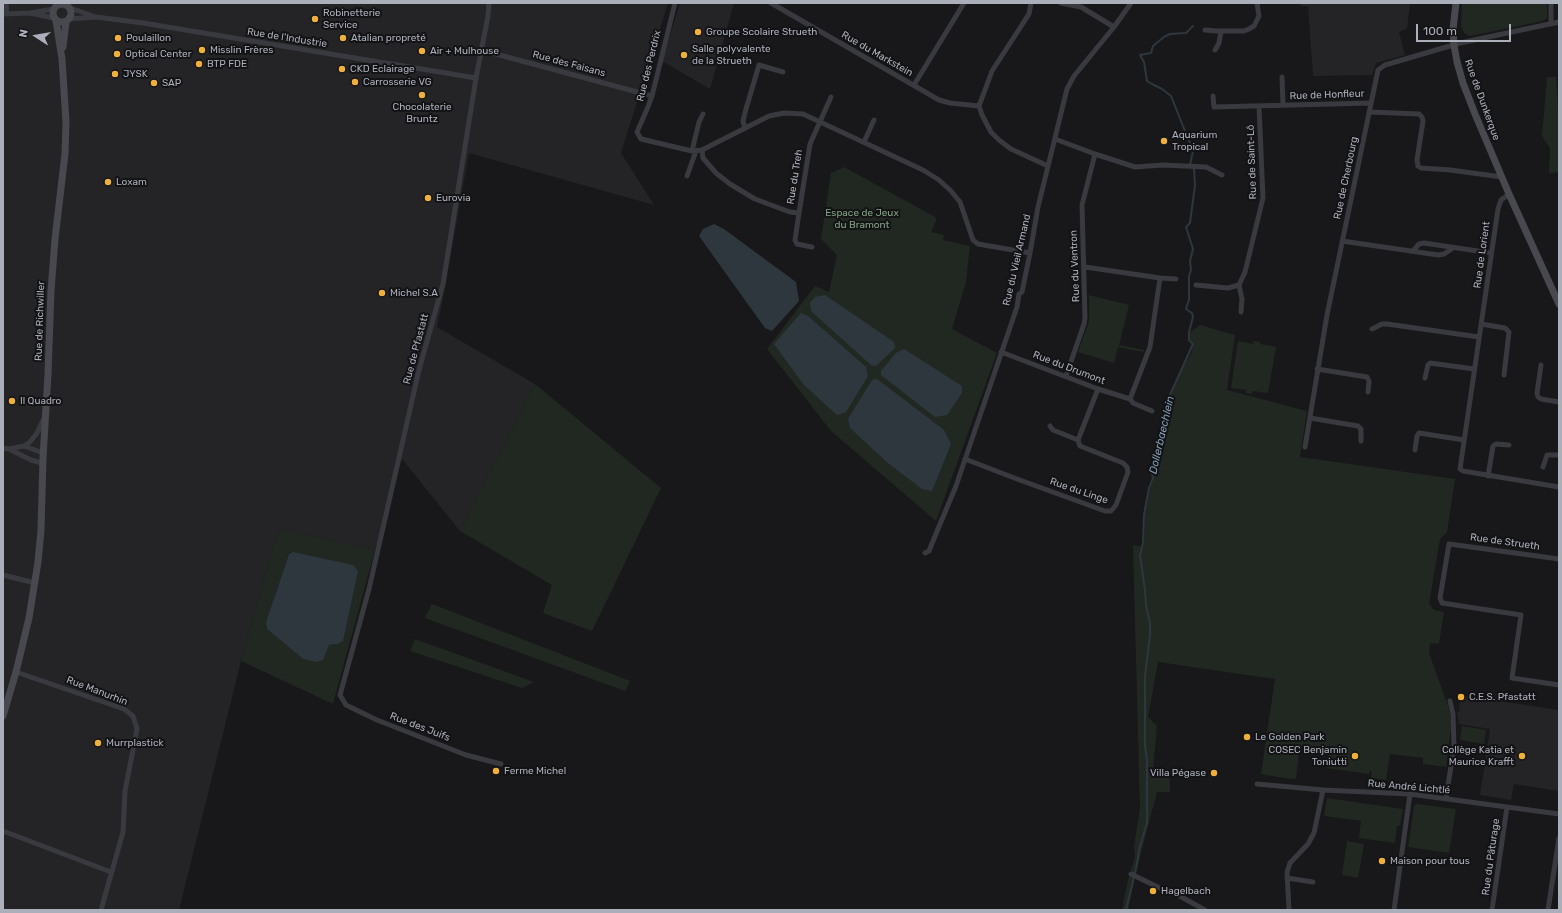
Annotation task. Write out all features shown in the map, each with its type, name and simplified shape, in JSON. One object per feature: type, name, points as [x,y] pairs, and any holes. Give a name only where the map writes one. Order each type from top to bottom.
[{"type":"main road","name":"Rue de Dunkerque","points":[[1456,3],[1453,29],[1454,45],[1457,62],[1467,94],[1509,194],[1559,304]]},
{"type":"main road","points":[[56,6],[67,5]]},
{"type":"main road","name":"Rue de Richwiller","points":[[62,59],[68,20],[67,5]]},
{"type":"main road","name":"Rue de Richwiller","points":[[3,716],[26,630],[35,583],[41,530],[42,463],[55,238],[65,154],[66,122],[62,59],[55,19],[56,6]]},
{"type":"main road","points":[[55,19],[61,23],[68,20]]},
{"type":"street","points":[[6,3],[5,14],[30,13],[56,6]]},
{"type":"street","name":"Rue de Pfastatt","points":[[340,695],[369,589],[419,370],[443,284],[489,3]]},
{"type":"street","name":"Rue des Perdrix","points":[[675,3],[652,96],[637,132],[641,138],[660,144],[696,151]]},
{"type":"street","name":"Rue du Markstein","points":[[771,3],[939,100],[950,103],[979,106]]},
{"type":"street","points":[[914,85],[964,3]]},
{"type":"street","points":[[1031,3],[1029,14],[992,71],[979,106],[991,132],[999,140],[1011,149],[1048,166]]},
{"type":"street","points":[[1061,3],[1081,7],[1114,27]]},
{"type":"street","name":"Rue du Vieil Armand","points":[[925,553],[929,551],[934,542],[956,486],[1017,307],[1019,294],[1022,292],[1038,207],[1068,89],[1074,76],[1114,27],[1131,3]]},
{"type":"street","points":[[1205,30],[1244,31],[1254,26],[1259,16],[1257,3]]},
{"type":"street","points":[[1551,3],[1551,24]]},
{"type":"street","name":"Rue de l'Industrie","points":[[67,5],[96,17]]},
{"type":"street","points":[[30,13],[55,19]]},
{"type":"street","name":"Rue de l'Industrie","points":[[68,20],[96,17],[143,23],[476,78]]},
{"type":"street","points":[[1454,45],[1559,22]]},
{"type":"street","points":[[1215,50],[1219,43],[1221,31]]},
{"type":"street","name":"Rue de Cherbourg","points":[[1305,447],[1327,315],[1377,73],[1382,66],[1454,45]]},
{"type":"street","name":"Rue des Faisans","points":[[482,50],[652,96]]},
{"type":"street","points":[[745,128],[743,121],[759,65],[783,72]]},
{"type":"street","name":"Rue de Honfleur","points":[[1282,77],[1283,105]]},
{"type":"street","name":"Rue de Honfleur","points":[[1213,96],[1214,107],[1371,103]]},
{"type":"street","name":"Rue du Treh","points":[[812,247],[797,244],[795,240],[810,144],[832,97]]},
{"type":"street","name":"Rue de Saint-Lô","points":[[1241,312],[1242,299],[1239,285],[1245,272],[1263,198],[1259,106]]},
{"type":"street","points":[[1369,112],[1421,115],[1423,121],[1417,160],[1419,167],[1424,170],[1450,170],[1502,177]]},
{"type":"street","points":[[696,151],[769,116],[784,113],[803,114],[923,170],[940,180],[960,202],[973,240],[978,244],[1030,253]]},
{"type":"street","points":[[687,176],[696,151],[699,122],[703,114]]},
{"type":"street","points":[[864,142],[874,120]]},
{"type":"street","points":[[1055,139],[1135,167],[1163,165],[1206,167],[1222,175]]},
{"type":"street","name":"Rue du Treh","points":[[696,151],[716,173],[730,184],[755,199],[790,212],[799,213]]},
{"type":"street","name":"Rue du Ventron","points":[[1066,376],[1084,324],[1085,267],[1082,205],[1095,154]]},
{"type":"street","name":"Rue de Lorient","points":[[1488,476],[1461,470],[1460,466],[1499,203],[1509,194]]},
{"type":"street","points":[[1342,241],[1441,255],[1453,248]]},
{"type":"street","points":[[1413,251],[1419,244],[1424,243],[1491,253]]},
{"type":"street","points":[[1085,267],[1176,280]]},
{"type":"street","points":[[1130,399],[1150,347],[1160,278]]},
{"type":"street","points":[[1196,285],[1228,288],[1239,285]]},
{"type":"street","points":[[1372,329],[1382,324],[1387,324],[1479,337]]},
{"type":"street","points":[[1481,324],[1505,328],[1509,332],[1504,375]]},
{"type":"street","name":"Rue du Drumont","points":[[1001,352],[1098,389],[1130,399],[1133,403],[1152,411]]},
{"type":"street","points":[[1425,378],[1428,365],[1430,363],[1474,369]]},
{"type":"street","points":[[1541,365],[1537,393],[1538,397],[1541,399],[1559,402]]},
{"type":"street","points":[[1317,370],[1367,377],[1369,381],[1368,392]]},
{"type":"street","points":[[1078,440],[1098,389]]},
{"type":"street","points":[[9,449],[24,446],[30,442],[37,433],[45,415]]},
{"type":"street","points":[[1310,418],[1358,426],[1361,429],[1360,441]]},
{"type":"street","name":"Rue du Linge","points":[[965,459],[1105,511],[1111,511],[1116,505],[1128,472],[1127,467],[1123,463],[1080,446],[1078,440],[1053,430],[1050,426]]},
{"type":"street","points":[[1415,450],[1417,436],[1419,434],[1464,440]]},
{"type":"street","points":[[1509,445],[1496,444],[1493,446],[1488,476],[1559,487]]},
{"type":"street","points":[[24,446],[43,453]]},
{"type":"street","points":[[3,448],[9,449],[31,460],[42,463]]},
{"type":"street","points":[[1543,467],[1547,456],[1559,455]]},
{"type":"street","name":"Rue de Strueth","points":[[1559,559],[1448,544],[1440,598],[1442,603],[1521,615],[1512,678],[1559,685]]},
{"type":"street","points":[[3,575],[35,583]]},
{"type":"street","name":"Rue Manurhin","points":[[16,672],[124,709],[133,716],[137,729],[125,791],[123,832],[101,910]]},
{"type":"street","name":"Rue des Juifs","points":[[340,695],[346,706],[377,720],[466,755],[501,764]]},
{"type":"street","points":[[1446,798],[1454,747],[1453,714],[1450,701]]},
{"type":"street","name":"Rue André Lichtlé","points":[[1257,784],[1323,790],[1410,794],[1559,814]]},
{"type":"street","points":[[1289,910],[1287,878],[1290,863],[1308,844],[1314,834],[1323,790]]},
{"type":"street","points":[[1394,910],[1410,794]]},
{"type":"street","name":"Rue du Pâturage","points":[[1492,910],[1507,807]]},
{"type":"street","points":[[3,831],[111,872]]},
{"type":"street","points":[[1548,910],[1559,838]]},
{"type":"street","points":[[1131,874],[1168,892],[1176,894],[1204,910]]},
{"type":"street","points":[[1287,878],[1313,882]]},
{"type":"shaded area","points":[[3,3],[668,3],[621,153],[654,205],[469,153],[437,327],[535,384],[460,531],[402,459],[375,550],[279,529],[241,661],[179,910],[3,910]]},
{"type":"shaded area","name":"Groupe Scolaire Strueth","points":[[680,3],[734,3],[710,89],[662,61]]},
{"type":"shaded area","points":[[1301,3],[1410,3],[1407,28],[1399,32],[1405,55],[1376,63],[1372,75],[1313,76],[1308,6],[1301,6]]},
{"type":"shaded area","points":[[714,224],[724,229],[796,282],[799,301],[772,331],[765,328],[699,236],[703,229]]},
{"type":"shaded area","points":[[825,295],[894,342],[895,348],[876,366],[871,365],[811,311],[810,303],[815,297]]},
{"type":"shaded area","points":[[801,313],[808,316],[866,367],[868,376],[846,412],[837,415],[804,385],[774,344]]},
{"type":"shaded area","points":[[904,349],[962,386],[962,393],[947,415],[935,417],[881,375],[881,371],[896,353]]},
{"type":"shaded area","points":[[877,379],[944,430],[951,444],[932,491],[922,489],[888,463],[850,428],[848,419],[872,380]]},
{"type":"shaded area","points":[[293,552],[353,565],[358,571],[343,641],[337,644],[329,645],[323,660],[317,662],[303,659],[267,629],[266,622],[289,554]]},
{"type":"shaded area","name":"Collège Katia et Maurice Krafft","points":[[1466,696],[1559,710],[1559,791],[1514,784],[1511,800],[1480,795],[1490,729],[1459,724],[1457,713],[1459,712],[1460,702],[1465,702]]},
{"type":"green space","points":[[1462,3],[1547,3],[1547,18],[1543,21],[1470,36],[1464,33],[1461,26]]},
{"type":"green space","points":[[1547,77],[1556,77],[1559,108],[1559,172],[1549,173],[1550,148],[1542,136]]},
{"type":"green space","name":"Espace de Jeux du Bramont","points":[[844,167],[937,218],[931,232],[944,235],[943,240],[970,246],[966,282],[952,329],[997,353],[936,521],[831,431],[767,349],[815,286],[829,292],[837,255],[821,239],[831,173]]},
{"type":"green space","points":[[1089,295],[1129,305],[1119,345],[1144,350],[1143,352],[1118,347],[1114,363],[1078,352],[1089,321]]},
{"type":"green space","points":[[1200,325],[1235,335],[1227,390],[1307,411],[1300,457],[1455,479],[1447,532],[1440,539],[1429,604],[1434,610],[1444,612],[1439,644],[1430,643],[1429,653],[1450,713],[1451,728],[1446,767],[1423,764],[1423,758],[1390,754],[1386,780],[1371,778],[1372,772],[1369,771],[1369,774],[1327,768],[1329,750],[1314,748],[1313,753],[1299,752],[1296,779],[1261,774],[1275,679],[1158,662],[1148,717],[1157,726],[1153,770],[1170,779],[1170,792],[1157,792],[1137,868],[1128,910],[1122,910],[1128,880],[1135,857],[1134,846],[1140,808],[1133,545],[1144,547],[1145,515],[1150,488],[1154,478],[1152,474],[1170,397],[1191,354],[1194,344],[1190,339],[1190,332]]},
{"type":"green space","points":[[1238,341],[1253,344],[1253,341],[1260,342],[1260,344],[1276,347],[1268,393],[1253,391],[1252,394],[1246,393],[1246,390],[1231,388]]},
{"type":"green space","points":[[535,384],[661,488],[592,631],[543,613],[552,585],[460,531]]},
{"type":"green space","points":[[279,529],[375,550],[333,704],[241,661]],"holes":[[[293,552],[337,644],[329,645],[303,659],[267,629],[266,622],[289,554]]]},
{"type":"green space","points":[[432,604],[630,681],[625,691],[425,618]]},
{"type":"green space","points":[[415,639],[534,682],[522,688],[410,651]]},
{"type":"green space","points":[[1462,726],[1486,730],[1484,744],[1460,740]]},
{"type":"green space","points":[[1327,798],[1403,809],[1400,826],[1397,826],[1395,843],[1359,838],[1361,821],[1324,816]]},
{"type":"green space","points":[[1416,804],[1456,809],[1449,853],[1408,847],[1414,807]]},
{"type":"green space","points":[[1347,841],[1364,844],[1358,878],[1342,875]]},
{"type":"waterway","name":"Dollerbaechlein","points":[[1126,910],[1140,846],[1147,823],[1145,676],[1150,623],[1146,606],[1140,555],[1143,544],[1144,515],[1169,397],[1193,344],[1189,340],[1189,332],[1193,317],[1192,313],[1186,309],[1189,300],[1189,276],[1191,270],[1190,261],[1193,249],[1186,227],[1190,223],[1195,185],[1194,169],[1190,165],[1193,151],[1171,96],[1147,81],[1144,62],[1140,55],[1151,53],[1153,46],[1164,37],[1170,34],[1186,33],[1193,26]]},
{"type":"place","name":"Robinetterie Service","points":[[315,19]]},
{"type":"place","name":"Groupe Scolaire Strueth","points":[[698,32]]},
{"type":"place","name":"Poulaillon","points":[[118,38]]},
{"type":"place","name":"Atalian propreté","points":[[343,38]]},
{"type":"place","name":"Misslin Frères","points":[[202,50]]},
{"type":"place","name":"Air + Mulhouse","points":[[422,51]]},
{"type":"place","name":"Optical Center","points":[[117,54]]},
{"type":"place","name":"Salle polyvalente de la Strueth","points":[[684,55]]},
{"type":"place","name":"BTP FDE","points":[[199,64]]},
{"type":"place","name":"CKD Eclairage","points":[[342,69]]},
{"type":"place","name":"JYSK","points":[[115,74]]},
{"type":"place","name":"Carrosserie VG","points":[[355,82]]},
{"type":"place","name":"SAP","points":[[154,83]]},
{"type":"place","name":"Chocolaterie Bruntz","points":[[422,95]]},
{"type":"place","name":"Aquarium Tropical","points":[[1164,141]]},
{"type":"place","name":"Loxam","points":[[108,182]]},
{"type":"place","name":"Eurovia","points":[[428,198]]},
{"type":"place","name":"Michel S.A","points":[[382,293]]},
{"type":"place","name":"Il Quadro","points":[[12,401]]},
{"type":"place","name":"C.E.S. Pfastatt","points":[[1461,697]]},
{"type":"place","name":"Le Golden Park","points":[[1247,737]]},
{"type":"place","name":"Murrplastick","points":[[98,743]]},
{"type":"place","name":"COSEC Benjamin Toniutti","points":[[1355,756]]},
{"type":"place","name":"Collège Katia et Maurice Krafft","points":[[1522,756]]},
{"type":"place","name":"Ferme Michel","points":[[496,771]]},
{"type":"place","name":"Villa Pégase","points":[[1214,773]]},
{"type":"place","name":"Maison pour tous","points":[[1382,861]]},
{"type":"place","name":"Hagelbach","points":[[1153,891]]}]
